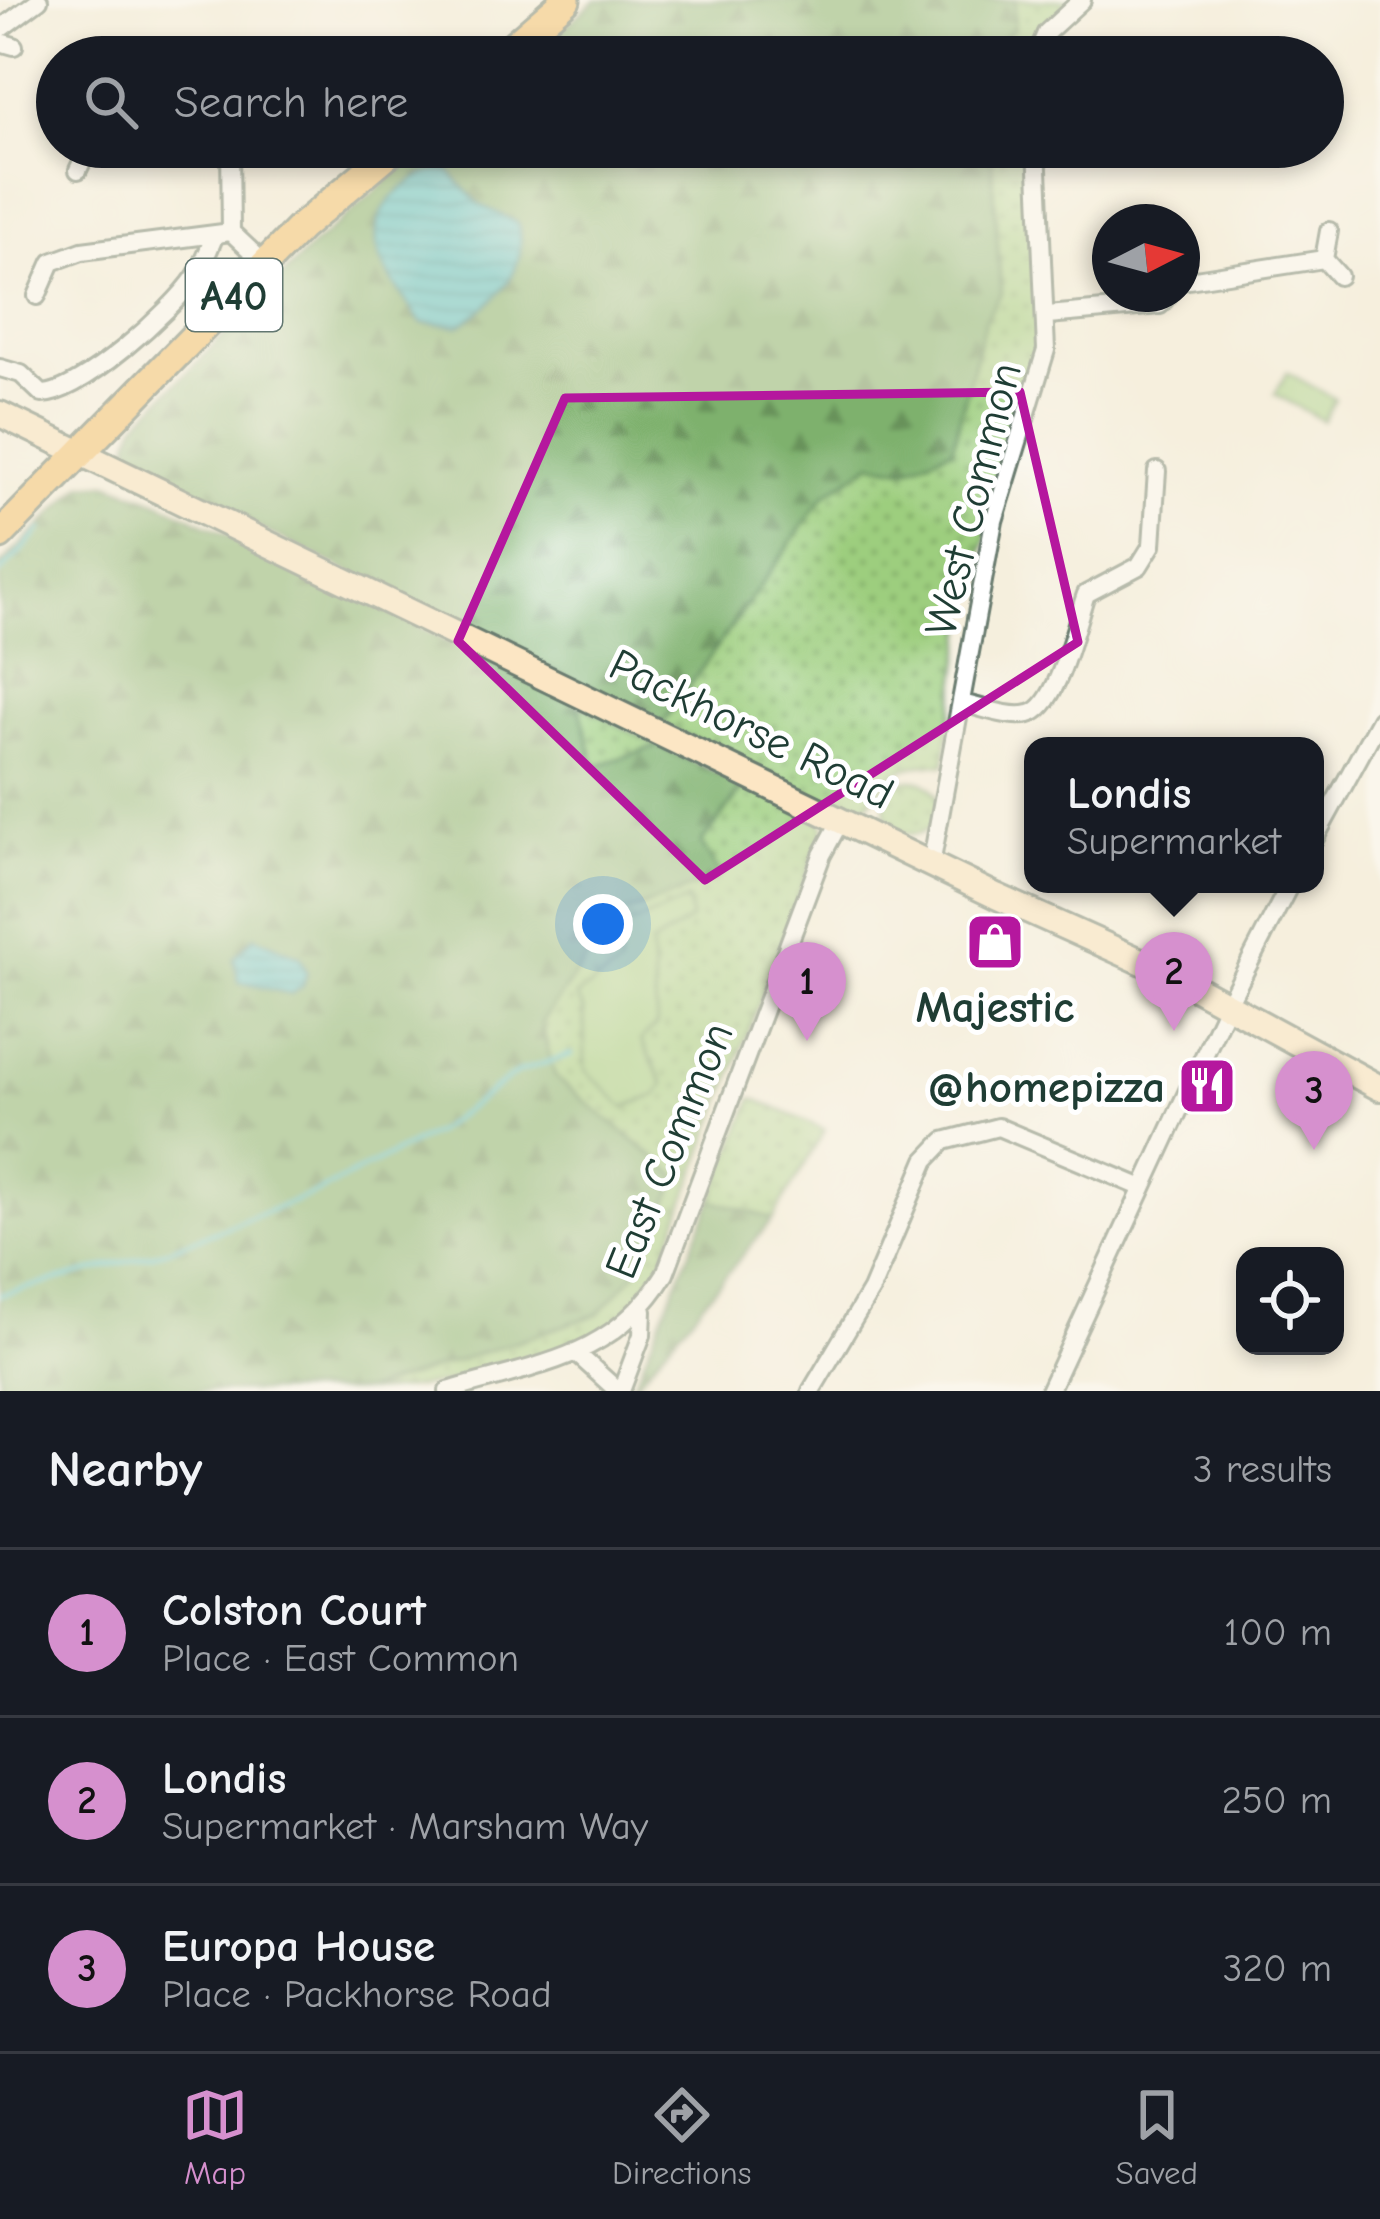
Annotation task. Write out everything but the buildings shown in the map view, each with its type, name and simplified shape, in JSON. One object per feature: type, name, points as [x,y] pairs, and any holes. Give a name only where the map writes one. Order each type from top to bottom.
[{"type":"main road","points":[[524,36],[566,0]]},
{"type":"main road","name":"A40","points":[[0,536],[265,264],[372,168]]},
{"type":"main road","name":"Packhorse Road","points":[[0,414],[1228,1004],[1380,1088]]},
{"type":"street","points":[[0,29],[39,0]]},
{"type":"street","points":[[1044,36],[1082,0]]},
{"type":"street","points":[[0,368],[21,374],[42,394],[76,384],[174,303],[223,234],[228,168]]},
{"type":"street","name":"West Common","points":[[931,865],[994,521],[1046,350],[1038,168]]},
{"type":"street","points":[[1324,260],[1329,231]]},
{"type":"street","points":[[37,296],[43,275],[65,255],[223,234],[265,264]]},
{"type":"street","points":[[1324,260],[1339,276]]},
{"type":"street","points":[[1200,278],[1324,260]]},
{"type":"street","points":[[1048,315],[1092,311]]},
{"type":"street","points":[[962,703],[1022,715],[1050,701],[1086,594],[1106,578],[1139,566],[1152,545],[1157,471]]},
{"type":"street","points":[[1324,822],[1380,719]]},
{"type":"street","name":"East Common","points":[[448,1391],[575,1352],[616,1334],[643,1311],[665,1274],[822,855],[841,820]]},
{"type":"street","points":[[1049,1391],[1228,1004],[1285,893]]},
{"type":"street","points":[[812,1391],[871,1290],[926,1160],[944,1141],[998,1127],[1143,1188]]},
{"type":"street","points":[[575,1352],[620,1391],[642,1334],[643,1311]]},
{"type":"highlighted area","points":[[1020,392],[1078,642],[705,880],[458,641],[565,398]]},
{"type":"green space","points":[[596,0],[1015,0],[1014,27],[1005,36],[554,36]]},
{"type":"green space","points":[[1015,0],[1074,0],[1046,36],[1005,36],[1014,27]]},
{"type":"green space","points":[[402,168],[992,168],[1001,293],[985,320],[952,449],[906,469],[872,463],[825,495],[662,724],[138,469],[129,443],[136,424],[310,248]],"holes":[[[447,169],[479,204],[417,174]]]},
{"type":"green space","points":[[992,168],[1033,168],[1040,344],[969,599],[944,765],[903,769],[870,802],[846,811],[662,724],[825,495],[872,463],[906,469],[952,449],[985,319],[1001,293]]},
{"type":"green space","points":[[1287,372],[1335,399],[1323,421],[1275,394]]},
{"type":"green space","points":[[107,483],[159,502],[579,704],[595,766],[659,746],[745,786],[701,843],[721,876],[617,916],[541,1023],[555,1077],[679,1177],[637,1271],[598,1314],[366,1391],[0,1391],[0,566],[82,485]]},
{"type":"green space","points":[[579,704],[659,746],[595,766]]},
{"type":"green space","points":[[912,780],[931,788],[939,807],[931,826],[912,834],[893,826],[885,807],[893,788]]},
{"type":"green space","points":[[745,786],[823,823],[824,828],[658,1273],[617,1322],[557,1353],[456,1380],[366,1391],[598,1314],[678,1177],[555,1077],[541,1023],[617,916],[721,876],[701,843]]},
{"type":"green space","points":[[688,900],[691,919],[651,945],[657,1024],[641,1040],[664,1084],[657,1095],[625,1107],[585,1070],[584,1010],[576,996],[619,967],[624,927]]},
{"type":"green space","points":[[753,1098],[825,1130],[773,1219],[712,1200]]},
{"type":"green space","points":[[712,1200],[773,1219],[631,1389]]},
{"type":"water","points":[[447,169],[479,204],[518,223],[521,240],[507,283],[459,326],[421,323],[388,274],[377,241],[384,208],[398,192],[421,176]]},
{"type":"water","points":[[254,936],[300,957],[307,972],[303,986],[291,994],[239,982],[234,959]]},
{"type":"waterway","points":[[0,573],[41,530]]},
{"type":"waterway","points":[[0,1295],[156,1254],[318,1192],[435,1132],[518,1072],[572,1054]]},
{"type":"place","name":"Majestic","points":[[995,942]]},
{"type":"place","name":"Londis","points":[[1174,1031]]},
{"type":"place","name":"Colston Court","points":[[807,1041]]},
{"type":"place","name":"@homepizza","points":[[1207,1086]]},
{"type":"place","name":"Europa House","points":[[1314,1150]]}]
